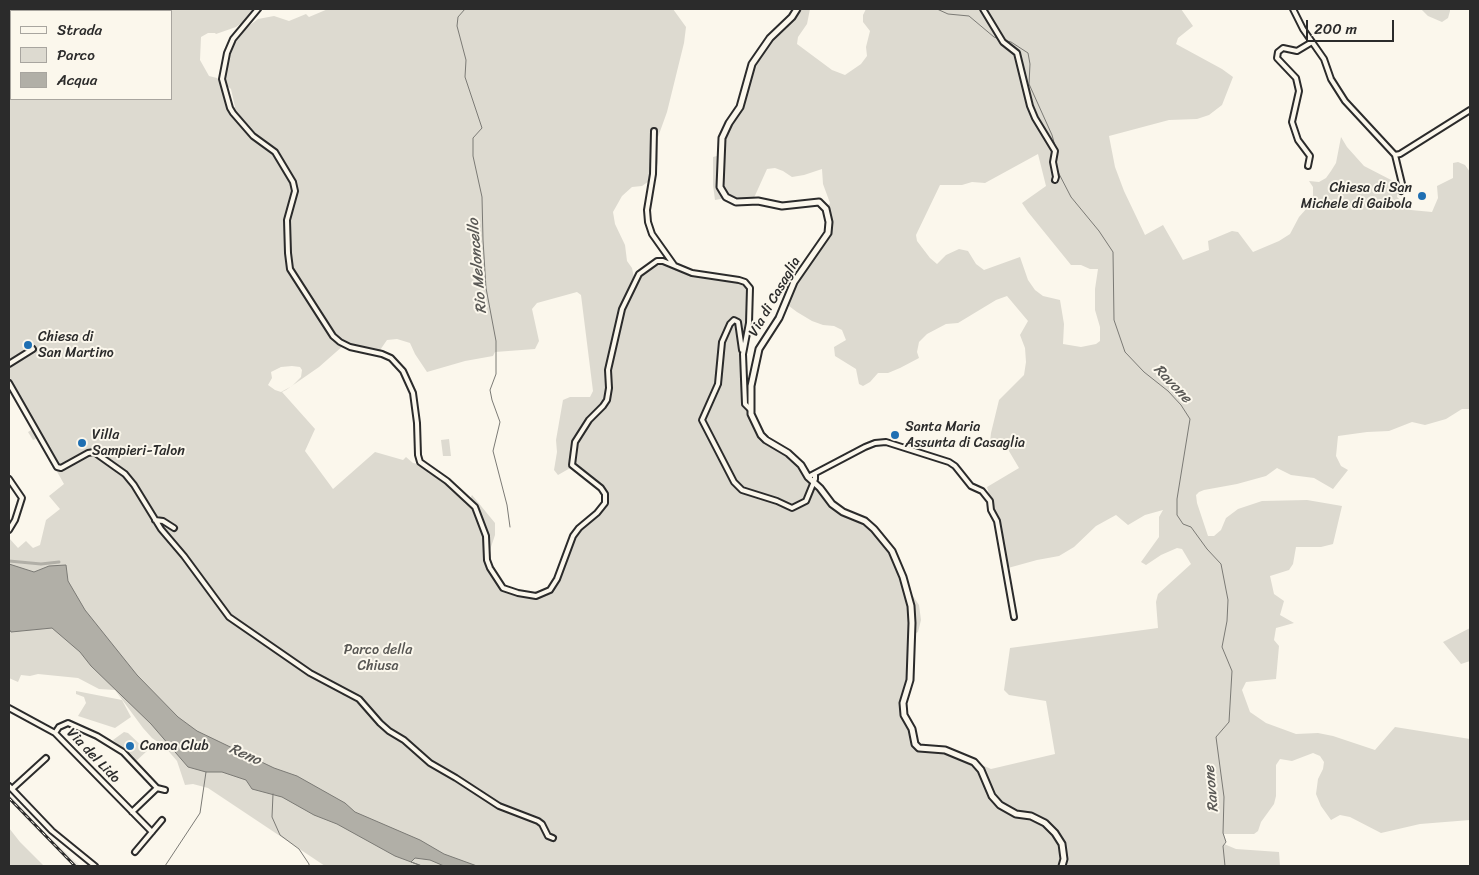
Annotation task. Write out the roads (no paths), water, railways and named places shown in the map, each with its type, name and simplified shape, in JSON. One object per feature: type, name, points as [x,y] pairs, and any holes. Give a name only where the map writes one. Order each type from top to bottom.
[{"type":"street","points":[[258,9],[232,39],[225,60],[222,79],[230,108],[253,136],[275,152],[293,181],[295,192],[287,220],[290,269],[333,336],[350,347],[382,354],[391,358],[403,371],[413,394],[418,423],[418,455],[421,464],[447,481],[475,507],[486,536],[487,560],[503,588],[536,596],[550,590],[557,579],[573,536],[578,528],[597,513],[605,503],[605,494],[601,488],[593,480],[575,469],[572,465],[572,459],[575,442],[582,429],[607,400],[609,388],[608,370],[622,309],[639,274],[657,261],[663,261],[692,273],[745,282],[750,288],[749,323],[744,354]]},
{"type":"street","name":"Via di Casaglia","points":[[797,9],[770,38],[752,64],[740,107],[722,138],[720,186],[726,197],[736,202],[758,201],[782,206],[819,202],[826,209],[830,222],[828,233],[794,282],[779,318],[759,349],[751,386],[751,414],[761,435],[766,440],[788,453],[804,469],[808,477],[832,504],[843,512],[865,521],[892,551],[903,576],[911,606],[910,680],[903,703],[904,715],[912,729],[915,744],[920,748],[945,750],[974,762],[981,770],[992,796],[1000,805],[1016,814],[1031,816],[1045,823],[1055,833],[1062,844],[1064,859],[1062,866]]},
{"type":"street","points":[[983,9],[1002,40],[1017,53],[1030,106],[1058,160]]},
{"type":"street","points":[[1293,9],[1303,29],[1324,58],[1331,79],[1345,101],[1395,155],[1403,188],[1401,191]]},
{"type":"street","points":[[1308,166],[1310,156],[1298,140],[1292,122],[1299,91],[1296,78],[1277,58],[1278,52],[1283,48],[1297,51],[1312,42]]},
{"type":"street","points":[[1395,155],[1400,154],[1470,110]]},
{"type":"street","points":[[654,131],[653,174],[647,210],[648,222],[652,234],[675,267]]},
{"type":"street","points":[[1055,151],[1053,162],[1055,180]]},
{"type":"street","points":[[750,409],[745,404],[744,354],[738,322],[734,320],[730,324],[722,342],[718,384],[702,420],[704,426],[739,488],[792,508],[806,501],[816,479],[815,474]]},
{"type":"street","points":[[9,364],[33,349]]},
{"type":"street","points":[[9,383],[58,468],[88,453],[94,452],[125,474],[138,490],[155,520],[229,617],[310,673],[361,700],[380,723],[404,740],[430,763],[499,806],[538,821],[542,824],[548,836],[553,838]]},
{"type":"street","points":[[808,477],[865,447],[875,443],[886,442],[949,462],[955,466],[970,486],[982,491],[990,501],[991,510],[997,521],[1014,617]]},
{"type":"street","points":[[804,469],[815,474]]},
{"type":"street","points":[[9,479],[22,498],[15,520],[9,530]]},
{"type":"street","points":[[155,520],[163,521],[174,528]]},
{"type":"street","name":"Via del Lido","points":[[9,708],[55,733],[152,832]]},
{"type":"street","points":[[55,733],[63,724],[68,723],[97,736],[123,752],[157,788],[165,790]]},
{"type":"street","points":[[46,758],[10,788],[51,829],[95,866]]},
{"type":"street","points":[[132,812],[157,788]]},
{"type":"street","points":[[135,852],[162,820]]},
{"type":"water","name":"Reno","points":[[9,564],[34,572],[49,566],[66,565],[68,581],[85,610],[137,675],[178,717],[197,731],[274,768],[297,776],[345,803],[355,812],[420,840],[444,854],[477,866],[444,866],[430,860],[415,858],[411,862],[395,856],[337,824],[314,815],[282,797],[252,789],[246,780],[222,772],[206,772],[188,767],[151,724],[91,666],[80,652],[52,628],[11,632],[9,629]]},
{"type":"waterway","name":"Rio Meloncello","points":[[465,9],[458,17],[457,26],[466,60],[465,77],[482,128],[473,138],[473,156],[482,197],[486,288],[496,341],[496,374],[490,390],[500,422],[493,451],[507,505],[510,527]]},
{"type":"waterway","name":"Ravone","points":[[937,9],[948,14],[969,16],[999,39]]},
{"type":"waterway","name":"Ravone","points":[[1003,40],[1011,42],[1028,53],[1030,64],[1029,84],[1052,135],[1057,153],[1056,157]]},
{"type":"waterway","name":"Ravone","points":[[1056,168],[1071,197],[1099,231],[1113,252],[1114,320],[1125,352],[1144,372],[1168,391],[1181,405],[1190,419],[1177,499],[1177,515],[1183,524],[1191,527],[1221,564],[1228,600],[1227,621],[1222,647],[1232,671],[1229,722],[1216,737],[1224,797],[1223,833],[1226,842],[1223,846],[1225,866]]},
{"type":"waterway","points":[[9,561],[41,564],[59,562]]},
{"type":"waterway","points":[[165,866],[200,813],[206,772]]},
{"type":"waterway","points":[[273,794],[272,817],[280,835],[299,849],[309,866]]},
{"type":"railway","points":[[9,798],[75,866]]},
{"type":"place","name":"Chiesa di San Michele di Gaibola","points":[[1422,196]]},
{"type":"place","name":"Chiesa di San Martino","points":[[28,345]]},
{"type":"place","name":"Santa Maria Assunta di Casaglia","points":[[895,435]]},
{"type":"place","name":"Villa Sampieri-Talon","points":[[82,443]]},
{"type":"place","name":"Canoa Club","points":[[130,746]]},
{"type":"park label","name":"Parco della Chiusa","points":[[378,658]]}]
